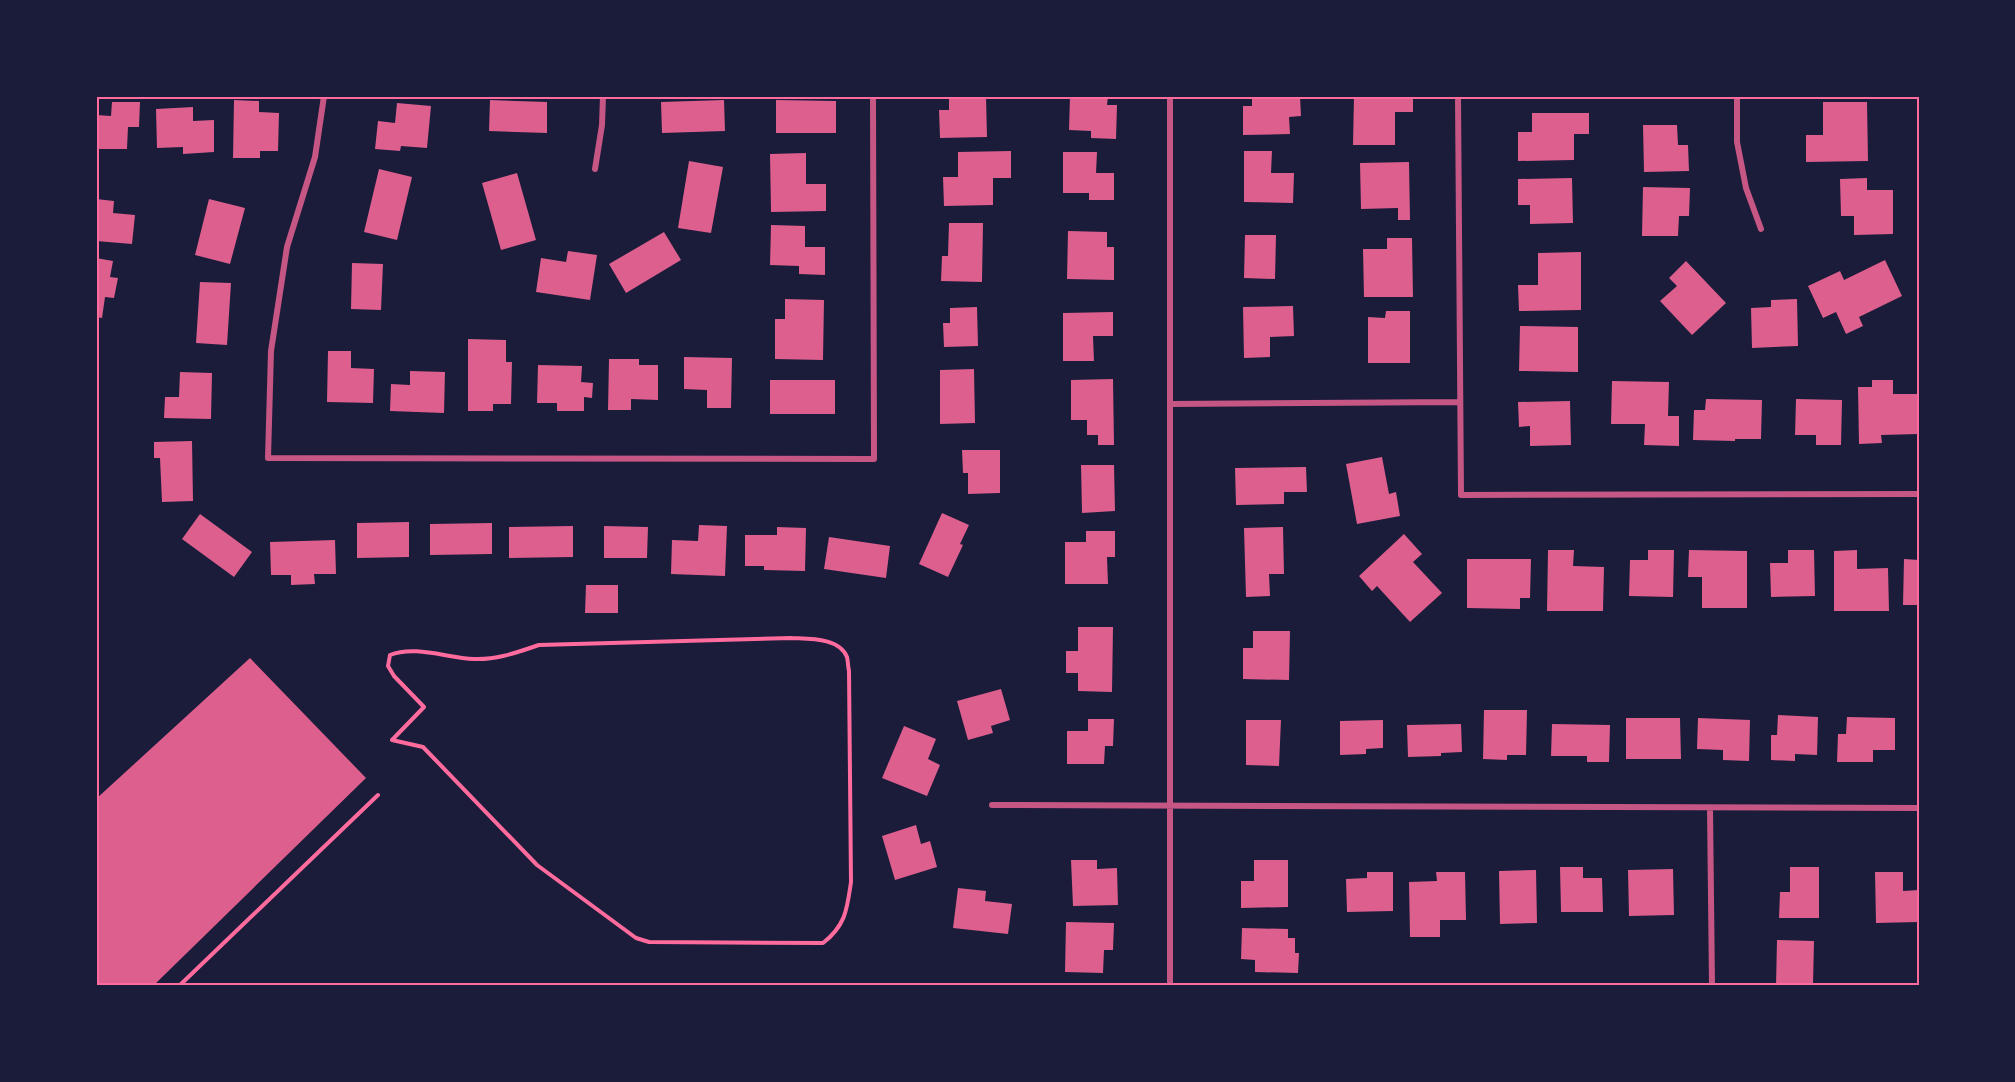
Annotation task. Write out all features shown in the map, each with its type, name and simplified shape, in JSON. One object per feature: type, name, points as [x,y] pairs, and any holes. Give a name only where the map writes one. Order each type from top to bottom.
[{"type":"street","points":[[324,96],[315,157],[286,247],[271,351],[268,458],[874,459],[873,96]]},
{"type":"street","points":[[594,169],[602,125],[603,96]]},
{"type":"street","points":[[1170,96],[1170,986]]},
{"type":"street","points":[[1458,96],[1461,495],[1919,494]]},
{"type":"street","points":[[1737,96],[1737,142],[1746,188],[1761,229]]},
{"type":"street","points":[[1170,404],[1459,402]]},
{"type":"street","points":[[992,805],[1919,808]]},
{"type":"street","points":[[1710,808],[1712,986]]},
{"type":"path","points":[[791,638],[823,640],[840,647],[847,656],[849,671],[851,882],[846,912],[837,932],[823,943],[649,942],[636,938],[537,865],[423,747],[392,740],[424,707],[394,676],[388,666],[390,655],[402,650],[476,659],[507,656],[539,645],[791,638]]},
{"type":"path","points":[[179,986],[378,795]]},
{"type":"building","points":[[949,96],[986,96],[987,137],[940,138],[939,110],[949,110]]},
{"type":"building","points":[[1070,96],[1108,96],[1107,105],[1117,105],[1116,139],[1091,138],[1091,131],[1069,130]]},
{"type":"building","points":[[1252,96],[1300,96],[1301,116],[1289,117],[1290,134],[1243,135],[1243,106],[1252,106]]},
{"type":"building","points":[[1354,96],[1413,96],[1413,112],[1395,112],[1395,145],[1353,145]]},
{"type":"building","points":[[234,100],[259,101],[259,112],[279,113],[278,151],[260,151],[260,158],[233,158]]},
{"type":"building","points":[[490,100],[547,102],[547,133],[489,131]]},
{"type":"building","points":[[724,100],[725,131],[662,133],[661,102]]},
{"type":"building","points":[[776,100],[836,101],[836,133],[776,133]]},
{"type":"building","points":[[112,102],[140,102],[139,127],[128,127],[127,149],[96,149],[96,115],[111,116]]},
{"type":"building","points":[[1823,102],[1867,102],[1868,161],[1806,162],[1806,135],[1823,135]]},
{"type":"building","points":[[397,103],[431,106],[427,148],[401,146],[400,151],[375,149],[378,121],[395,123]]},
{"type":"building","points":[[193,107],[193,121],[214,120],[214,152],[183,154],[183,147],[157,148],[156,109]]},
{"type":"building","points":[[1532,113],[1589,113],[1589,134],[1574,134],[1574,160],[1518,161],[1518,132],[1532,132]]},
{"type":"building","points":[[1643,125],[1677,125],[1678,145],[1688,145],[1689,171],[1644,172]]},
{"type":"building","points":[[1011,151],[1011,178],[993,178],[993,205],[944,206],[943,177],[958,177],[958,152]]},
{"type":"building","points":[[1244,151],[1272,151],[1271,173],[1294,173],[1293,203],[1244,202]]},
{"type":"building","points":[[1063,152],[1097,152],[1096,173],[1114,173],[1114,200],[1089,200],[1089,193],[1063,193]]},
{"type":"building","points":[[806,153],[806,184],[826,184],[826,211],[771,212],[770,154]]},
{"type":"building","points":[[689,161],[723,167],[711,233],[678,228]]},
{"type":"building","points":[[1409,162],[1410,220],[1398,220],[1398,208],[1361,209],[1360,163]]},
{"type":"building","points":[[379,169],[412,177],[397,240],[364,232]]},
{"type":"building","points":[[517,173],[536,240],[501,250],[482,183]]},
{"type":"building","points":[[1572,178],[1573,223],[1530,224],[1530,205],[1518,205],[1518,179]]},
{"type":"building","points":[[1867,178],[1867,190],[1893,190],[1893,234],[1854,235],[1854,216],[1841,216],[1840,179]]},
{"type":"building","points":[[1643,187],[1690,188],[1689,216],[1679,216],[1678,236],[1642,236]]},
{"type":"building","points":[[96,199],[114,201],[113,213],[135,215],[132,244],[96,241]]},
{"type":"building","points":[[209,199],[245,208],[230,264],[195,255]]},
{"type":"building","points":[[949,223],[983,223],[982,282],[941,281],[942,256],[948,256]]},
{"type":"building","points":[[771,225],[805,226],[805,247],[825,247],[825,275],[799,274],[799,266],[770,265]]},
{"type":"building","points":[[1068,231],[1107,232],[1107,247],[1114,247],[1114,280],[1067,279]]},
{"type":"building","points":[[664,232],[681,260],[626,293],[609,264]]},
{"type":"building","points":[[1245,235],[1276,235],[1275,279],[1244,278]]},
{"type":"building","points":[[1387,238],[1412,238],[1413,297],[1364,297],[1363,249],[1387,249]]},
{"type":"building","points":[[568,251],[597,255],[590,300],[536,292],[541,258],[566,262]]},
{"type":"building","points":[[1581,252],[1581,310],[1519,311],[1518,285],[1538,285],[1538,253]]},
{"type":"building","points":[[96,258],[113,261],[110,277],[118,278],[114,298],[105,297],[102,318],[96,317]]},
{"type":"building","points":[[1885,260],[1902,296],[1859,317],[1863,326],[1846,334],[1836,312],[1823,318],[1808,286],[1840,271],[1844,280]]},
{"type":"building","points":[[1686,261],[1726,303],[1692,335],[1660,301],[1677,286],[1669,278]]},
{"type":"building","points":[[352,263],[383,264],[381,310],[351,309]]},
{"type":"building","points":[[200,282],[231,283],[227,345],[196,343]]},
{"type":"building","points":[[785,299],[824,300],[823,360],[775,359],[775,319],[785,319]]},
{"type":"building","points":[[1797,299],[1798,346],[1752,348],[1751,308],[1771,307],[1771,300]]},
{"type":"building","points":[[1293,306],[1294,336],[1270,337],[1270,357],[1244,358],[1243,307]]},
{"type":"building","points":[[977,307],[978,346],[944,347],[943,323],[950,323],[950,308]]},
{"type":"building","points":[[1386,311],[1410,311],[1410,363],[1368,363],[1368,317],[1385,318]]},
{"type":"building","points":[[1113,312],[1113,336],[1093,336],[1094,361],[1063,361],[1063,313]]},
{"type":"building","points":[[1520,326],[1578,327],[1578,372],[1519,371]]},
{"type":"building","points":[[468,339],[506,340],[506,362],[512,362],[511,404],[493,404],[493,411],[468,411]]},
{"type":"building","points":[[328,351],[351,351],[351,368],[374,369],[373,403],[327,402]]},
{"type":"building","points":[[684,357],[732,358],[731,408],[707,408],[707,390],[684,389]]},
{"type":"building","points":[[609,359],[639,359],[639,365],[658,365],[658,400],[631,399],[631,410],[608,410]]},
{"type":"building","points":[[538,365],[582,366],[581,382],[593,383],[592,398],[584,397],[584,411],[557,411],[557,403],[537,403]]},
{"type":"building","points":[[974,369],[975,423],[940,424],[940,370]]},
{"type":"building","points":[[410,371],[445,372],[444,413],[390,411],[391,384],[410,385]]},
{"type":"building","points":[[180,372],[212,373],[211,419],[164,418],[165,397],[179,397]]},
{"type":"building","points":[[1113,379],[1114,445],[1098,445],[1098,435],[1087,435],[1087,420],[1071,420],[1071,380]]},
{"type":"building","points":[[770,380],[835,380],[835,414],[770,414]]},
{"type":"building","points":[[1872,380],[1893,380],[1893,394],[1919,394],[1919,434],[1881,435],[1882,443],[1859,444],[1858,387],[1872,387]]},
{"type":"building","points":[[1612,381],[1669,382],[1668,416],[1679,416],[1679,446],[1644,445],[1645,424],[1611,424]]},
{"type":"building","points":[[1706,399],[1762,400],[1761,439],[1693,440],[1694,410],[1705,410]]},
{"type":"building","points":[[1796,399],[1842,400],[1841,445],[1816,445],[1816,435],[1795,435]]},
{"type":"building","points":[[1570,401],[1571,445],[1530,446],[1530,426],[1519,427],[1518,402]]},
{"type":"building","points":[[192,441],[193,501],[162,502],[160,458],[154,458],[154,442]]},
{"type":"building","points":[[962,450],[1000,450],[1000,493],[968,494],[968,473],[963,473]]},
{"type":"building","points":[[1382,457],[1389,494],[1396,492],[1400,516],[1357,524],[1346,464]]},
{"type":"building","points":[[1081,465],[1114,465],[1115,511],[1082,513]]},
{"type":"building","points":[[1306,467],[1307,492],[1284,492],[1284,504],[1236,505],[1235,468]]},
{"type":"building","points":[[942,513],[969,525],[960,544],[963,545],[948,577],[919,564]]},
{"type":"building","points":[[200,514],[252,552],[234,577],[182,539]]},
{"type":"building","points":[[409,522],[409,557],[357,558],[357,523]]},
{"type":"building","points":[[492,523],[492,554],[430,555],[430,524]]},
{"type":"building","points":[[699,525],[727,526],[725,576],[671,574],[672,540],[698,541]]},
{"type":"building","points":[[573,526],[573,557],[509,558],[509,527]]},
{"type":"building","points":[[604,526],[648,527],[647,558],[604,558]]},
{"type":"building","points":[[777,527],[806,528],[805,571],[764,570],[764,566],[745,566],[745,535],[777,535]]},
{"type":"building","points":[[1283,527],[1284,574],[1269,574],[1270,596],[1246,597],[1244,528]]},
{"type":"building","points":[[1086,531],[1115,531],[1115,557],[1107,557],[1108,584],[1065,584],[1065,542],[1086,542]]},
{"type":"building","points":[[1404,534],[1422,554],[1413,562],[1442,593],[1410,622],[1377,586],[1372,591],[1359,576]]},
{"type":"building","points":[[829,537],[890,546],[886,578],[824,569]]},
{"type":"building","points":[[335,540],[336,574],[314,574],[315,584],[291,585],[291,575],[271,575],[270,542]]},
{"type":"building","points":[[1548,550],[1574,550],[1573,566],[1604,567],[1603,611],[1547,611]]},
{"type":"building","points":[[1648,550],[1674,550],[1673,597],[1629,596],[1630,560],[1648,560]]},
{"type":"building","points":[[1689,550],[1747,551],[1747,608],[1702,608],[1702,577],[1688,577]]},
{"type":"building","points":[[1788,550],[1814,550],[1815,596],[1771,597],[1770,563],[1788,563]]},
{"type":"building","points":[[1857,550],[1857,569],[1888,568],[1889,611],[1834,611],[1834,551]]},
{"type":"building","points":[[1467,559],[1531,559],[1530,598],[1520,598],[1520,609],[1467,608]]},
{"type":"building","points":[[1904,559],[1919,560],[1919,605],[1903,605]]},
{"type":"building","points":[[586,585],[618,585],[618,613],[585,613]]},
{"type":"building","points":[[1078,627],[1113,627],[1112,692],[1078,691],[1078,673],[1066,673],[1066,651],[1078,651]]},
{"type":"building","points":[[1253,631],[1290,631],[1289,680],[1243,679],[1243,648],[1253,648]]},
{"type":"building","points":[[250,658],[366,778],[153,986],[96,986],[96,799]]},
{"type":"building","points":[[1001,689],[1010,720],[991,726],[993,733],[968,740],[957,701]]},
{"type":"building","points":[[1484,710],[1527,710],[1526,755],[1507,755],[1507,760],[1483,759]]},
{"type":"building","points":[[1778,715],[1818,717],[1817,755],[1795,754],[1795,761],[1771,760],[1771,735],[1777,735]]},
{"type":"building","points":[[1847,717],[1895,718],[1895,750],[1873,750],[1873,762],[1837,762],[1838,734],[1846,734]]},
{"type":"building","points":[[1626,718],[1680,718],[1681,759],[1626,759]]},
{"type":"building","points":[[1698,718],[1750,720],[1749,761],[1723,760],[1723,750],[1697,749]]},
{"type":"building","points":[[1088,719],[1114,719],[1113,746],[1105,746],[1104,764],[1067,764],[1067,731],[1088,731]]},
{"type":"building","points":[[1246,720],[1281,720],[1279,766],[1246,765]]},
{"type":"building","points":[[1383,720],[1383,748],[1366,749],[1366,754],[1340,755],[1340,721]]},
{"type":"building","points":[[1461,724],[1462,752],[1441,753],[1441,756],[1408,757],[1407,725]]},
{"type":"building","points":[[1552,724],[1610,725],[1609,762],[1587,762],[1587,756],[1551,756]]},
{"type":"building","points":[[904,726],[936,739],[928,759],[940,765],[927,796],[882,778]]},
{"type":"building","points":[[916,825],[921,844],[930,841],[937,867],[895,880],[882,836]]},
{"type":"building","points":[[1071,860],[1097,860],[1097,869],[1117,868],[1118,905],[1073,906]]},
{"type":"building","points":[[1254,860],[1288,860],[1288,907],[1241,908],[1241,881],[1254,881]]},
{"type":"building","points":[[1560,867],[1583,867],[1583,878],[1602,878],[1603,912],[1561,912]]},
{"type":"building","points":[[1790,867],[1819,867],[1819,918],[1779,918],[1780,892],[1790,892]]},
{"type":"building","points":[[1673,869],[1674,915],[1629,916],[1628,870]]},
{"type":"building","points":[[1536,870],[1537,923],[1500,924],[1499,871]]},
{"type":"building","points":[[1367,872],[1393,872],[1393,911],[1347,912],[1346,879],[1367,878]]},
{"type":"building","points":[[1436,872],[1465,872],[1466,920],[1440,920],[1440,937],[1410,937],[1409,882],[1437,881]]},
{"type":"building","points":[[1875,872],[1903,872],[1903,891],[1919,890],[1919,922],[1876,923]]},
{"type":"building","points":[[958,888],[986,891],[985,901],[1012,904],[1008,934],[953,928]]},
{"type":"building","points":[[1066,922],[1114,923],[1113,950],[1104,950],[1103,973],[1065,972]]},
{"type":"building","points":[[1242,928],[1288,929],[1288,938],[1295,938],[1295,953],[1299,953],[1298,973],[1255,972],[1255,960],[1241,959]]},
{"type":"building","points":[[1777,940],[1814,941],[1813,986],[1776,986]]}]
